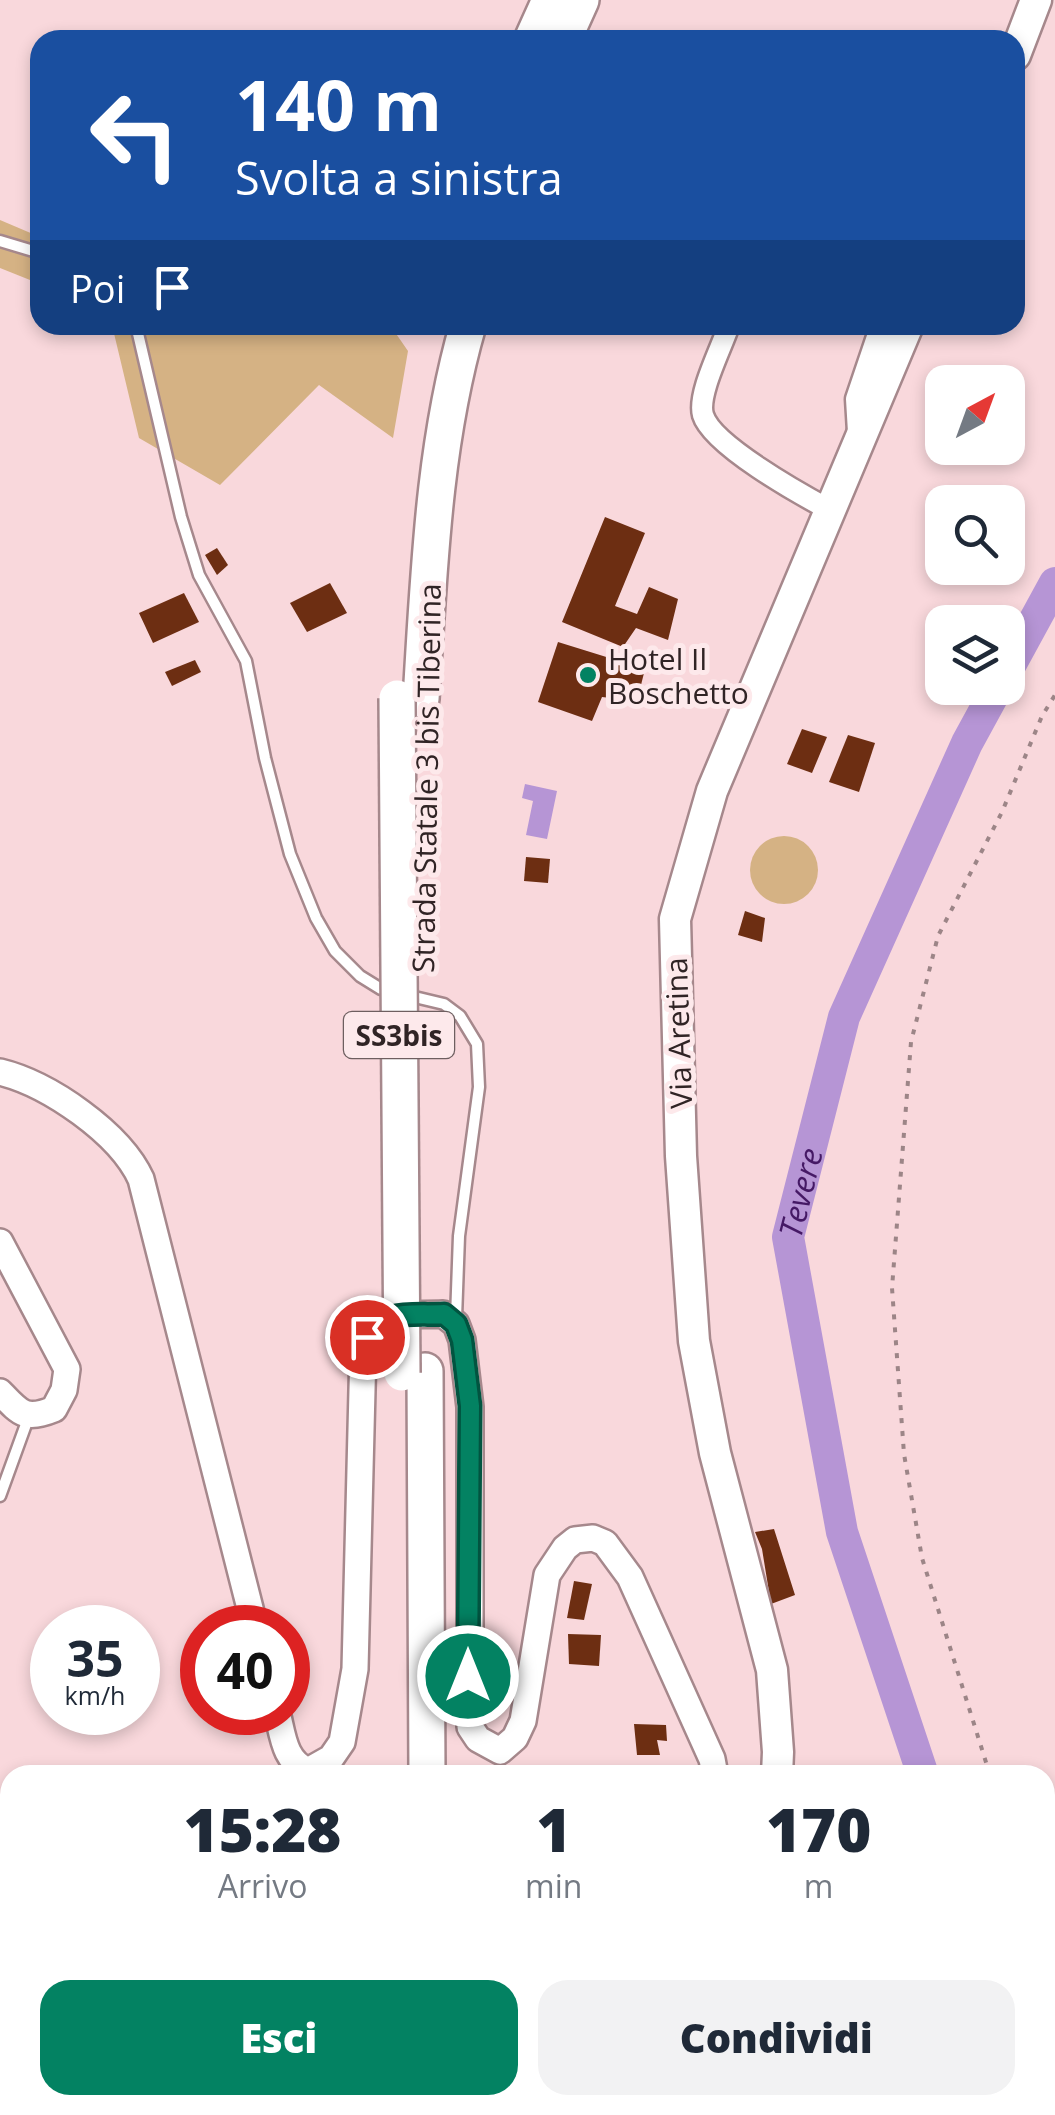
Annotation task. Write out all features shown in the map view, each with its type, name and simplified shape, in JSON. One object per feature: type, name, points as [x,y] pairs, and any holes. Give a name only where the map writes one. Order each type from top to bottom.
[{"type":"highway","points":[[536,30],[550,0]]},
{"type":"highway","points":[[568,30],[582,0]]},
{"type":"highway","name":"Strada Statale 3 bis Tiberina","points":[[404,1765],[413,1372],[409,520],[442,335]]},
{"type":"highway","name":"Strada Statale 3 bis Tiberina","points":[[409,698],[432,525],[465,335]]},
{"type":"highway","name":"Strada Statale 3 bis Tiberina","points":[[413,1372],[427,1765]]},
{"type":"main road","points":[[1025,30],[1036,0]]},
{"type":"main road","name":"Via Aretina","points":[[777,1765],[772,1670],[715,1453],[694,1341],[681,1156],[674,919],[712,791],[904,335]]},
{"type":"street","points":[[725,335],[703,396],[704,417],[722,438],[776,481],[828,509]]},
{"type":"street","points":[[858,439],[856,399],[878,335]]},
{"type":"street","points":[[0,1072],[26,1078],[49,1092],[116,1142],[132,1160],[141,1180],[250,1605]]},
{"type":"street","points":[[0,1242],[67,1368],[64,1390],[54,1410],[35,1417],[18,1411],[0,1392]]},
{"type":"street","points":[[319,1765],[332,1758],[342,1742],[355,1669],[363,1350],[375,1324],[386,1317],[444,1314],[456,1324],[462,1340],[470,1406],[470,1727],[478,1740],[500,1751],[515,1738],[522,1721],[547,1575],[565,1548],[575,1540],[592,1538],[604,1543],[630,1577],[713,1765]]},
{"type":"street","points":[[283,1735],[288,1755],[296,1765]]},
{"type":"lane","points":[[0,240],[30,250]]},
{"type":"lane","points":[[138,335],[181,517],[200,575],[246,662],[264,758],[290,854],[316,918],[335,951],[360,976],[381,989],[444,1004],[460,1016],[478,1044],[479,1087],[459,1236],[456,1324]]},
{"type":"lane","points":[[0,1496],[30,1415]]},
{"type":"path","points":[[987,1765],[922,1558],[904,1454],[892,1288],[911,1042],[938,936],[1002,812],[1042,716],[1055,696]]},
{"type":"shaded area","points":[[0,220],[30,233],[30,280],[0,268]]},
{"type":"shaded area","points":[[114,335],[397,335],[408,351],[393,438],[319,385],[220,485],[139,438]]},
{"type":"shaded area","points":[[525,784],[557,791],[547,839],[526,835],[533,801],[522,798]]},
{"type":"shaded area","points":[[784,836],[797,838],[808,846],[816,857],[816,883],[808,894],[797,902],[784,904],[771,902],[760,894],[752,883],[750,870],[752,857],[760,846],[771,838]]},
{"type":"building","points":[[605,517],[645,533],[615,606],[637,614],[649,587],[678,599],[668,640],[636,628],[623,647],[562,622]]},
{"type":"building","points":[[217,548],[228,565],[217,575],[205,555]]},
{"type":"building","points":[[330,583],[347,613],[307,632],[290,603]]},
{"type":"building","points":[[184,593],[199,622],[153,643],[139,613]]},
{"type":"building","points":[[558,642],[645,669],[637,701],[602,697],[592,721],[538,702]]},
{"type":"building","points":[[195,660],[201,672],[172,686],[165,672]]},
{"type":"building","points":[[802,729],[827,737],[812,773],[787,764]]},
{"type":"building","points":[[848,735],[875,743],[859,792],[829,782]]},
{"type":"building","points":[[526,857],[550,859],[548,883],[524,881]]},
{"type":"building","points":[[745,911],[765,918],[762,942],[738,935]]},
{"type":"building","points":[[774,1529],[795,1595],[771,1604],[762,1549],[755,1532]]},
{"type":"building","points":[[574,1581],[592,1584],[584,1620],[567,1618]]},
{"type":"building","points":[[568,1634],[601,1635],[599,1666],[569,1664]]},
{"type":"building","points":[[634,1724],[666,1725],[667,1741],[657,1740],[660,1755],[637,1755]]},
{"type":"waterway","name":"Tevere","points":[[1025,638],[1055,583]]},
{"type":"waterway","name":"Tevere","points":[[920,1765],[842,1532],[788,1237],[844,1017],[988,705]]},
{"type":"place","name":"Hotel Il Boschetto","points":[[588,675]]},
{"type":"route","points":[[367,1337],[375,1324],[386,1317],[444,1314],[456,1324],[462,1340],[470,1406],[468,1676]]}]
